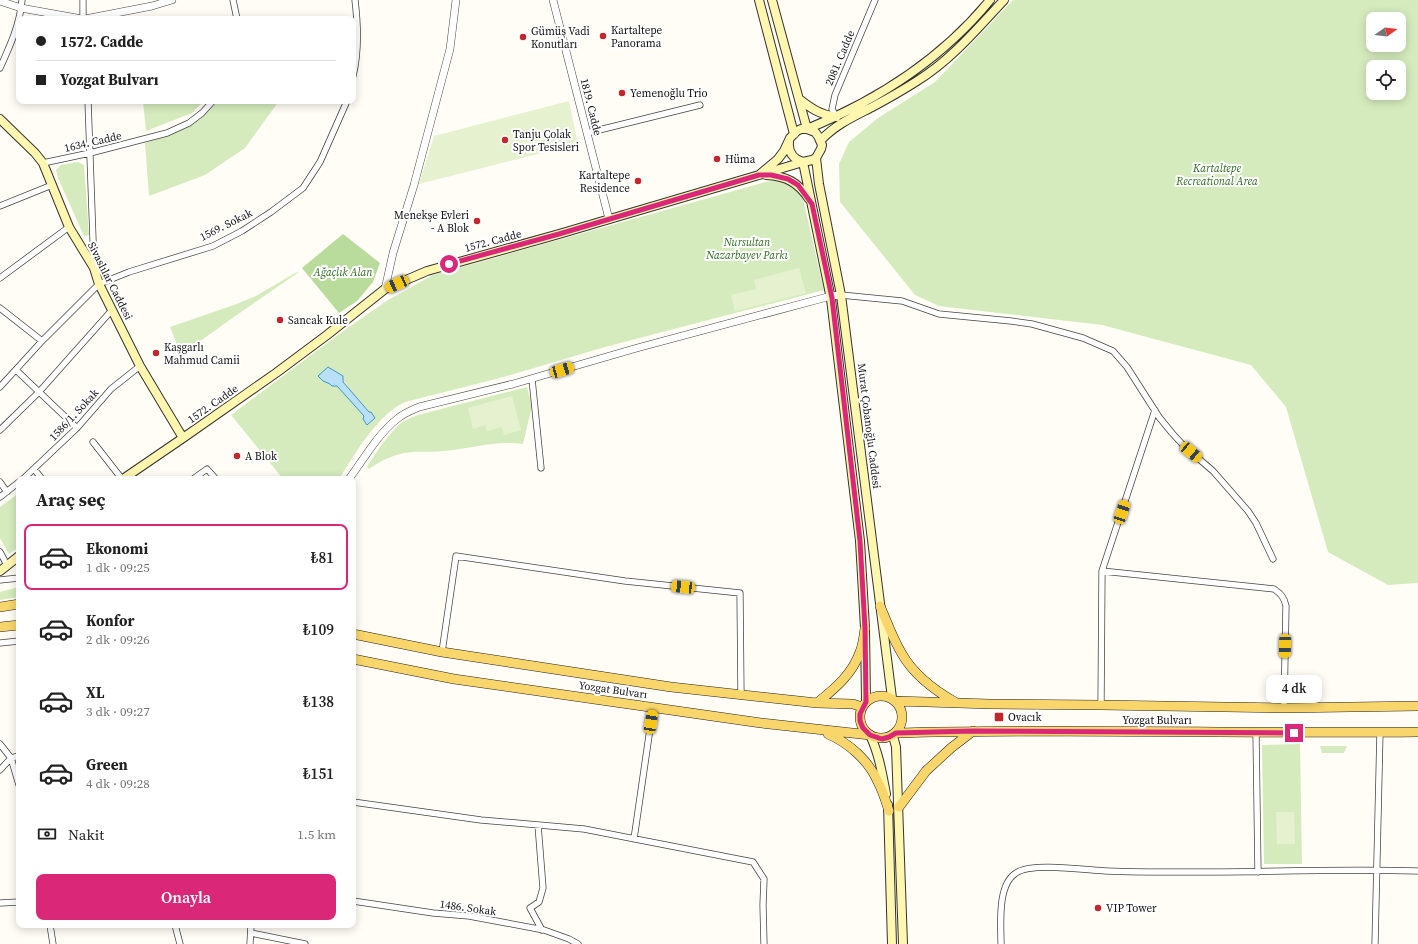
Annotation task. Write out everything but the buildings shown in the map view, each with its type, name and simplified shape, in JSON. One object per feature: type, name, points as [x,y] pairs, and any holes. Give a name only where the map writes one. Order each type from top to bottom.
[{"type":"main road","points":[[759,0],[792,136],[789,143],[791,153],[794,157],[803,162],[808,162],[816,158],[821,149],[821,140],[815,132],[807,129]]},
{"type":"main road","points":[[772,0],[807,129]]},
{"type":"main road","points":[[821,140],[838,120],[914,72],[960,33],[990,0]]},
{"type":"main road","points":[[759,175],[778,159],[792,136],[801,129],[807,129],[838,120],[894,96],[919,80],[958,49],[1004,0]]},
{"type":"main road","points":[[799,99],[821,114],[838,120]]},
{"type":"main road","name":"Sivaslılar Caddesi","points":[[0,119],[30,147],[43,163],[69,227],[94,268],[99,284],[140,366],[183,438]]},
{"type":"main road","name":"Murat Çobanoğlu Caddesi","points":[[816,158],[819,184],[842,295],[880,606],[894,700]]},
{"type":"main road","name":"1572. Cadde","points":[[126,476],[183,438],[327,335],[386,289],[427,271],[803,162]]},
{"type":"main road","name":"Murat Çobanoğlu Caddesi","points":[[803,162],[831,296],[860,541],[865,628],[864,705]]},
{"type":"main road","points":[[759,175],[771,175],[788,179],[798,185],[812,204]]},
{"type":"main road","points":[[0,572],[16,558]]},
{"type":"main road","points":[[0,607],[16,604]]},
{"type":"main road","points":[[880,606],[902,656],[921,678],[937,692],[956,703]]},
{"type":"main road","points":[[0,628],[16,625]]},
{"type":"main road","points":[[816,703],[843,680],[854,666],[860,651],[865,628]]},
{"type":"main road","name":"Yozgat Bulvarı","points":[[356,635],[442,652],[671,687],[816,703],[864,705]]},
{"type":"main road","name":"Yozgat Bulvarı","points":[[356,660],[454,679],[653,708],[819,730],[870,735]]},
{"type":"main road","points":[[870,735],[882,739],[894,734],[902,724],[903,717],[901,709],[894,700],[885,696],[877,696],[864,705],[860,714],[860,721],[863,728],[870,735],[880,761],[889,812],[892,944]]},
{"type":"main road","name":"Yozgat Bulvarı","points":[[894,700],[956,703],[1284,708],[1418,706]]},
{"type":"main road","points":[[819,730],[850,746],[863,759],[872,770],[879,783],[889,812]]},
{"type":"main road","points":[[899,807],[926,771],[951,748],[973,731]]},
{"type":"main road","name":"Yozgat Bulvarı","points":[[894,734],[973,731],[1256,733],[1418,732]]},
{"type":"main road","points":[[894,734],[899,807],[903,944]]},
{"type":"street","points":[[19,16],[22,0]]},
{"type":"street","points":[[83,0],[83,16]]},
{"type":"street","points":[[96,16],[172,0]]},
{"type":"street","points":[[233,0],[236,16]]},
{"type":"street","points":[[355,0],[357,38],[356,65]]},
{"type":"street","points":[[386,289],[393,253],[414,185],[450,49],[456,0]]},
{"type":"street","name":"1819. Cadde","points":[[552,0],[609,219]]},
{"type":"street","name":"2081. Cadde","points":[[838,120],[832,109],[835,95],[875,0]]},
{"type":"street","points":[[0,1],[21,8],[66,16]]},
{"type":"street","points":[[0,68],[13,40],[16,28]]},
{"type":"street","points":[[88,104],[94,268]]},
{"type":"street","name":"1634. Cadde","points":[[43,163],[147,139],[167,132],[189,123],[202,113],[210,104]]},
{"type":"street","name":"1569. Sokak","points":[[99,284],[129,272],[213,246],[242,231],[271,212],[303,188],[320,162],[345,104]]},
{"type":"street","points":[[587,133],[700,105]]},
{"type":"street","points":[[0,206],[52,185]]},
{"type":"street","points":[[0,278],[69,227]]},
{"type":"street","points":[[0,387],[42,340],[99,284]]},
{"type":"street","points":[[351,476],[378,439],[397,419],[407,412],[419,407],[532,379],[637,348],[831,296],[842,295],[902,301],[939,314],[1022,322],[1083,338],[1106,347],[1120,357],[1172,433],[1213,472],[1248,511],[1256,523],[1273,559]]},
{"type":"street","points":[[0,308],[42,340]]},
{"type":"street","points":[[0,430],[39,392],[112,310]]},
{"type":"street","name":"1586/1. Sokak","points":[[26,476],[78,428],[111,389],[140,366]]},
{"type":"street","points":[[16,370],[78,428]]},
{"type":"street","points":[[532,379],[541,468]]},
{"type":"street","points":[[1101,705],[1102,571],[1155,410]]},
{"type":"street","points":[[93,442],[120,476]]},
{"type":"street","points":[[34,469],[40,476]]},
{"type":"street","points":[[196,476],[207,469],[213,476]]},
{"type":"street","points":[[0,482],[7,492]]},
{"type":"street","points":[[0,497],[16,484]]},
{"type":"street","points":[[0,552],[7,565]]},
{"type":"street","points":[[442,652],[456,556],[625,581],[740,593],[741,695]]},
{"type":"street","points":[[1102,571],[1274,589],[1280,593],[1284,598],[1286,606],[1284,708]]},
{"type":"street","points":[[0,580],[16,578]]},
{"type":"street","points":[[0,643],[16,642]]},
{"type":"street","points":[[634,839],[653,708]]},
{"type":"street","points":[[1375,944],[1378,870],[1380,732]]},
{"type":"street","points":[[1256,733],[1258,872]]},
{"type":"street","points":[[0,744],[11,758],[16,775]]},
{"type":"street","points":[[0,770],[11,758],[16,757]]},
{"type":"street","points":[[356,802],[481,820],[584,829],[753,862],[764,879],[764,944]]},
{"type":"street","points":[[538,825],[543,888],[539,902],[530,908],[542,930]]},
{"type":"street","points":[[1001,944],[1002,904],[1006,882],[1016,872],[1034,867],[1106,871],[1418,871]]},
{"type":"street","name":"1486. Sokak","points":[[356,901],[433,913],[469,916],[542,930],[569,939],[578,944]]},
{"type":"street","points":[[0,903],[16,902]]},
{"type":"street","points":[[50,928],[53,944]]},
{"type":"street","points":[[176,928],[180,944]]},
{"type":"street","points":[[250,944],[251,928]]},
{"type":"street","points":[[251,933],[305,944]]},
{"type":"green space","name":"Kartaltepe Recreational Area","points":[[1013,0],[1418,0],[1418,583],[1388,585],[1328,552],[1286,407],[1251,365],[1102,325],[939,306],[915,295],[840,202],[839,164],[849,142],[878,118],[935,82]]},
{"type":"green space","name":"Tanju Çolak Spor Tesisleri","points":[[569,101],[578,144],[419,184],[434,136]]},
{"type":"green space","points":[[143,104],[201,104],[192,113],[146,131]]},
{"type":"green space","points":[[215,104],[277,104],[245,148],[205,175],[149,196],[145,143],[166,136],[185,127],[203,116]]},
{"type":"green space","points":[[78,162],[84,165],[89,235],[84,236],[58,178],[56,170],[61,165]]},
{"type":"green space","name":"Nursultan Nazarbayev Parkı","points":[[773,180],[778,180],[791,184],[803,199],[824,290],[605,347],[500,378],[405,402],[395,408],[376,425],[341,476],[281,476],[231,415],[346,329],[388,300],[433,275]]},
{"type":"green space","name":"Ağaçlık Alan","points":[[343,234],[380,263],[373,282],[357,301],[339,313],[302,268]]},
{"type":"green space","points":[[799,268],[806,293],[735,311],[731,295],[756,289],[754,280]]},
{"type":"green space","name":"Ağaçlık Alan","points":[[299,272],[181,355],[170,327],[256,296]]},
{"type":"green space","points":[[527,387],[532,406],[523,444],[503,443],[453,450],[405,453],[388,458],[369,469],[367,467],[392,432],[407,419]]},
{"type":"green space","points":[[512,396],[521,430],[504,435],[502,427],[487,431],[485,425],[473,429],[468,408]]},
{"type":"green space","points":[[16,495],[16,549],[9,554],[0,538],[0,507]]},
{"type":"green space","points":[[16,588],[16,597],[0,600],[0,592]]},
{"type":"green space","points":[[1300,744],[1302,864],[1264,864],[1262,745]]},
{"type":"green space","points":[[1320,746],[1347,746],[1344,753],[1322,753]]},
{"type":"green space","points":[[1276,812],[1294,812],[1295,844],[1277,844]]},
{"type":"water","points":[[328,367],[343,376],[343,382],[369,412],[371,412],[375,418],[367,425],[363,419],[364,416],[337,386],[332,386],[318,376]]},
{"type":"place","name":"Kartaltepe Panorama","points":[[603,36]]},
{"type":"place","name":"Gümüş Vadi Konutları","points":[[523,37]]},
{"type":"place","name":"Yemenoğlu Trio","points":[[622,93]]},
{"type":"place","name":"Tanju Çolak Spor Tesisleri","points":[[505,140]]},
{"type":"place","name":"Hüma","points":[[717,159]]},
{"type":"place","name":"Kartaltepe Residence","points":[[638,181]]},
{"type":"place","name":"Menekşe Evleri - A Blok","points":[[477,221]]},
{"type":"place","name":"Sancak Kule","points":[[280,320]]},
{"type":"place","name":"Kaşgarlı Mahmud Camii","points":[[156,353]]},
{"type":"place","name":"A Blok","points":[[237,456]]},
{"type":"place","name":"Ovacık","points":[[999,717]]},
{"type":"place","name":"VIP Tower","points":[[1098,908]]},
{"type":"route","points":[[449,264],[559,234],[759,175],[771,175],[788,179],[798,185],[812,204],[832,298],[860,541],[865,628],[866,702],[862,707],[860,721],[866,732],[882,739],[896,733],[973,731],[1294,733]]}]
